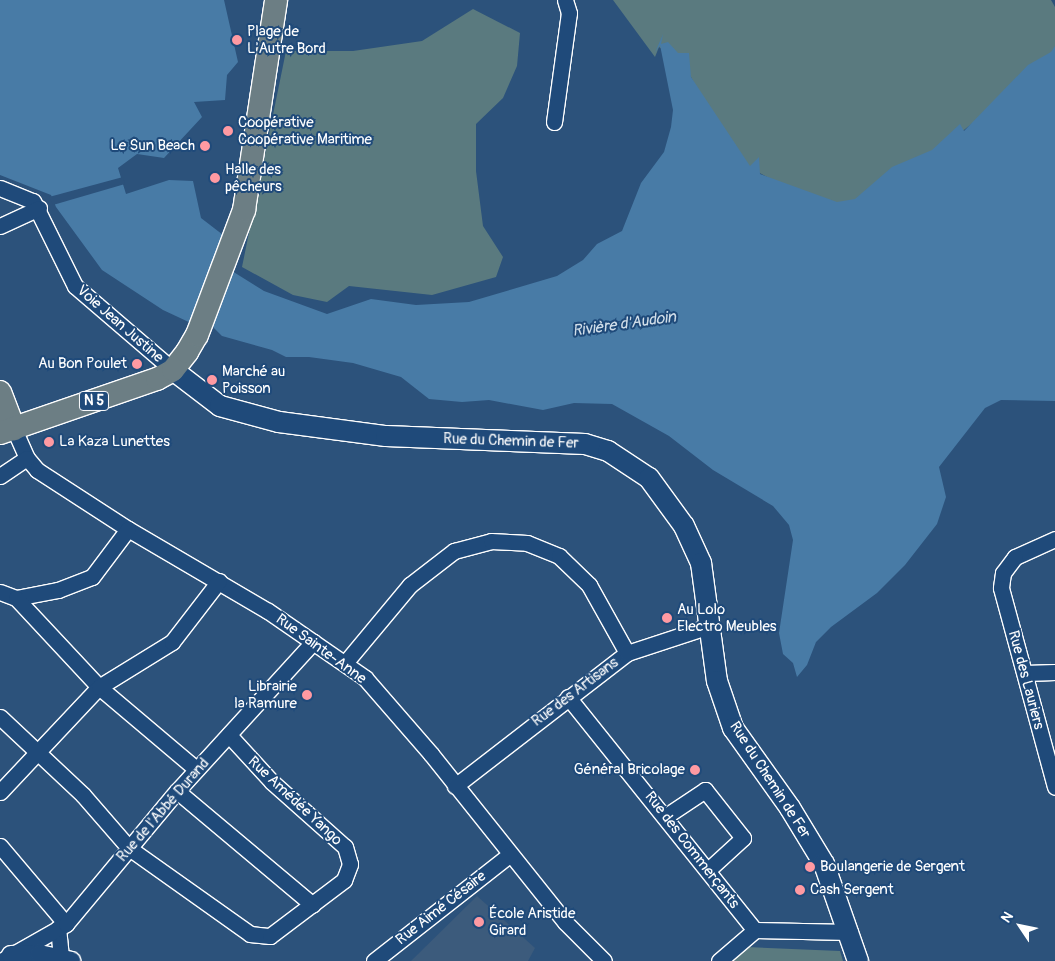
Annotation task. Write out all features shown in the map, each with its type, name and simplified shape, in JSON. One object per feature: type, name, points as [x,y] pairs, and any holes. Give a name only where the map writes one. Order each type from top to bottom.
[{"type":"main road","name":"N 5","points":[[7,431],[157,380],[173,370],[197,334],[238,231],[249,189],[276,0]]},
{"type":"main road","name":"Rue du Chemin de Fer","points":[[173,370],[220,406],[279,422],[386,436],[585,444],[608,451],[649,478],[684,526],[701,563],[717,681],[733,728],[790,808],[824,864],[850,932],[858,961]]},
{"type":"main road","name":"Rue Sainte-Anne","points":[[0,392],[7,431]]},
{"type":"street","points":[[554,122],[569,13],[565,0]]},
{"type":"street","points":[[0,188],[27,196],[40,208],[0,226]]},
{"type":"street","name":"Voie Jean Justine","points":[[40,208],[75,286],[173,370]]},
{"type":"street","name":"Rue Sainte-Anne","points":[[7,431],[37,470],[128,529],[218,581],[313,642],[345,663],[378,692],[571,929],[604,961]]},
{"type":"street","points":[[0,476],[27,458]]},
{"type":"street","points":[[16,598],[58,590],[92,577],[128,529]]},
{"type":"street","name":"Rue des Lauriers","points":[[1055,539],[1015,557],[1003,573],[1001,588],[1055,787]]},
{"type":"street","points":[[345,663],[410,585],[454,551],[490,541],[527,543],[559,556],[589,585],[627,653]]},
{"type":"street","points":[[0,792],[38,754],[99,687],[172,642],[218,581]]},
{"type":"street","points":[[0,592],[16,598],[99,687],[196,770]]},
{"type":"street","name":"Rue des Artisans","points":[[455,786],[627,653],[710,626]]},
{"type":"street","name":"Rue de l'Abbé Durand","points":[[4,957],[62,926],[177,791],[313,642]]},
{"type":"street","points":[[1025,673],[1055,672]]},
{"type":"street","name":"Rue des Commerçants","points":[[568,697],[666,816],[755,930]]},
{"type":"street","name":"Rue Amédée Yango","points":[[0,717],[83,795],[129,848],[250,934],[270,936],[344,880],[350,864],[345,847],[272,782],[229,735]]},
{"type":"street","points":[[666,816],[705,790],[743,838],[708,870]]},
{"type":"street","points":[[177,791],[312,905]]},
{"type":"street","points":[[0,846],[62,926],[58,948],[66,959]]},
{"type":"street","name":"Rue Aimé Césaire","points":[[374,961],[509,855]]},
{"type":"street","points":[[718,961],[755,930],[850,932]]},
{"type":"street","points":[[4,957],[66,959]]},
{"type":"shaded area","name":"École Aristide Girard","points":[[477,896],[535,948],[528,961],[411,961]]},
{"type":"green space","points":[[613,0],[1051,0],[1055,7],[1055,58],[955,137],[852,210],[812,201],[754,170],[727,149],[685,65],[659,47],[655,57]]},
{"type":"green space","points":[[473,9],[520,33],[517,66],[503,98],[476,124],[476,171],[483,226],[503,257],[496,277],[432,295],[349,286],[327,302],[293,295],[242,267],[286,51],[353,51],[422,41]]},
{"type":"green space","points":[[746,947],[840,951],[843,961],[731,961]]},
{"type":"water","name":"Rivière d'Audoin","points":[[0,0],[224,0],[238,62],[227,75],[225,100],[194,102],[202,117],[164,158],[137,154],[118,168],[126,194],[169,180],[193,181],[201,218],[227,238],[232,271],[264,291],[327,314],[371,299],[416,305],[469,302],[557,276],[583,260],[597,244],[622,231],[641,183],[664,152],[671,127],[673,110],[660,45],[655,53],[663,34],[661,44],[668,42],[678,53],[689,53],[691,77],[750,166],[759,157],[760,174],[837,202],[855,199],[892,167],[932,150],[960,124],[964,131],[1028,65],[1051,52],[1055,46],[1055,401],[1001,400],[985,408],[939,467],[946,497],[937,524],[905,565],[877,593],[831,627],[816,642],[807,665],[797,677],[793,663],[783,654],[779,633],[793,540],[789,525],[773,506],[713,470],[669,436],[612,404],[574,403],[543,410],[489,400],[462,402],[429,399],[401,377],[353,363],[309,357],[286,357],[272,350],[222,336],[213,327],[193,324],[163,310],[102,270],[56,207],[51,195],[0,175]]},
{"type":"pier","points":[[123,177],[125,184],[53,205],[49,197]]},
{"type":"place","name":"Plage de L'Autre Bord","points":[[237,40]]},
{"type":"place","name":"Coopérative Coopérative Maritime","points":[[228,131]]},
{"type":"place","name":"Le Sun Beach","points":[[205,146]]},
{"type":"place","name":"Halle des pêcheurs","points":[[215,178]]},
{"type":"place","name":"Au Bon Poulet","points":[[137,364]]},
{"type":"place","name":"Marché au Poisson","points":[[212,380]]},
{"type":"place","name":"La Kaza Lunettes","points":[[49,442]]},
{"type":"place","name":"Au Lolo Electro Meubles","points":[[667,618]]},
{"type":"place","name":"Librairie la Ramure","points":[[307,695]]},
{"type":"place","name":"Général Bricolage","points":[[695,770]]},
{"type":"place","name":"Boulangerie de Sergent","points":[[810,867]]},
{"type":"place","name":"Cash Sergent","points":[[800,890]]},
{"type":"place","name":"École Aristide Girard","points":[[479,922]]}]
